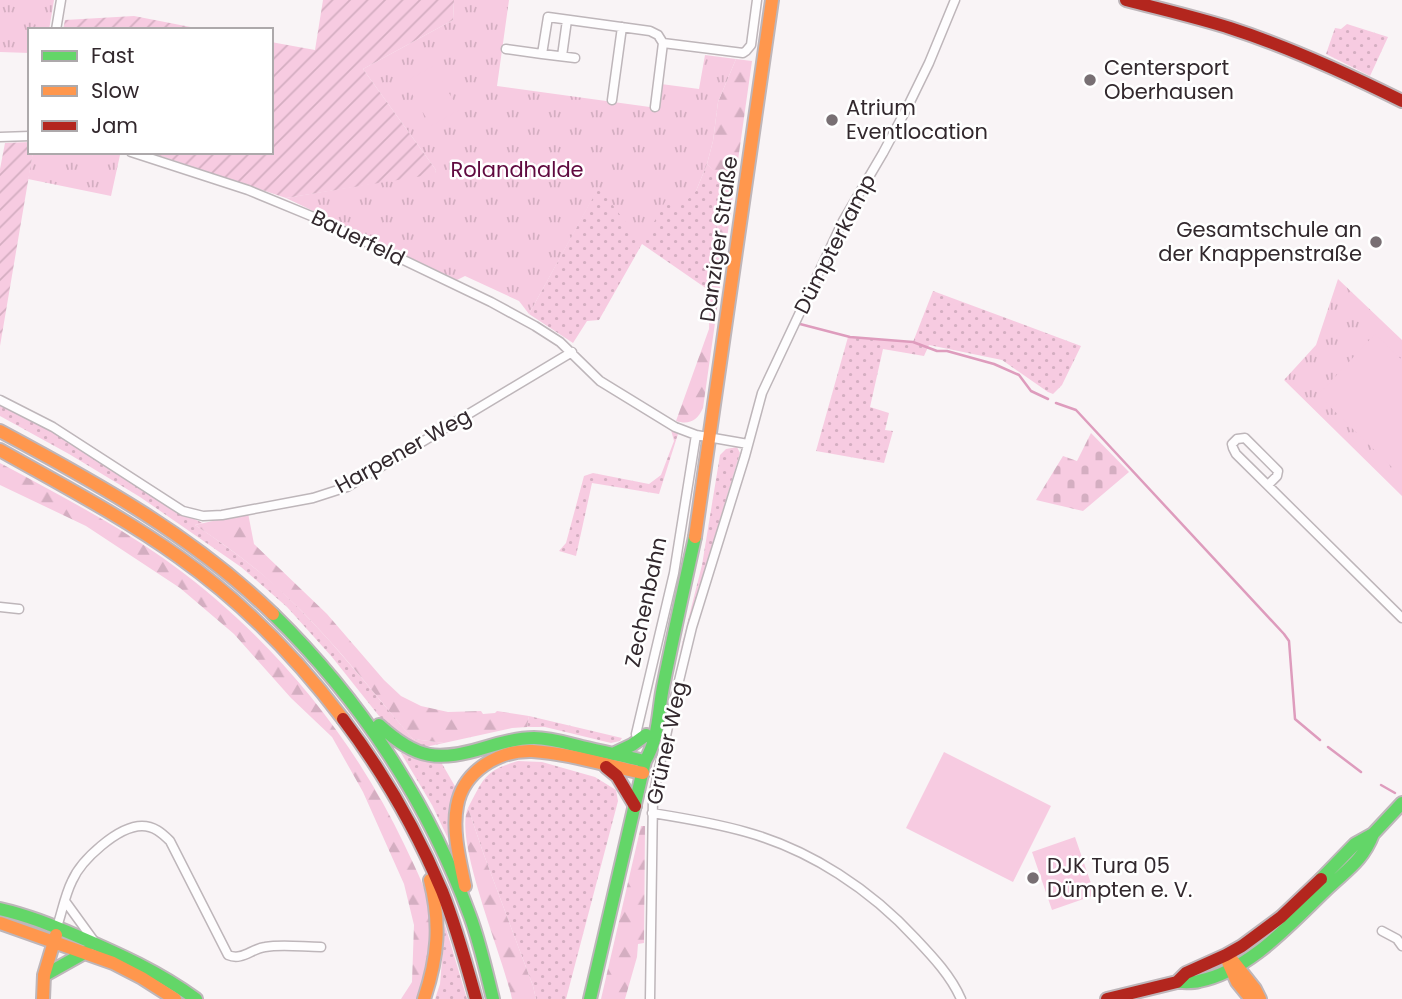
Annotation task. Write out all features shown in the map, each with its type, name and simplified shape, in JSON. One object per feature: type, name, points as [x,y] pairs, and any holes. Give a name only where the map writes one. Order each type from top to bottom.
[{"type":"main road","name":"Danziger Straße","points":[[704,484],[772,0]]},
{"type":"main road","points":[[1126,0],[1216,24],[1282,46],[1402,101]]},
{"type":"main road","points":[[0,431],[90,478],[212,560],[262,602],[307,647],[344,690],[392,739],[406,749],[428,756],[444,757],[508,740],[547,738],[613,754],[644,767]]},
{"type":"main road","points":[[0,450],[170,551],[232,599],[278,642],[320,689],[358,738],[419,838],[451,915],[476,999]]},
{"type":"main road","name":"Zechenbahn","points":[[590,999],[644,767],[656,734],[662,690],[692,556],[704,484]]},
{"type":"main road","points":[[344,690],[384,744],[415,797],[453,873],[470,918],[493,999]]},
{"type":"main road","name":"Zechenbahn","points":[[644,767],[641,734],[662,690]]},
{"type":"main road","points":[[613,754],[632,745],[641,734]]},
{"type":"main road","points":[[470,918],[457,845],[456,810],[463,790],[473,774],[487,762],[509,753],[532,750],[558,753],[605,766],[644,767]]},
{"type":"main road","points":[[605,766],[617,776],[635,806]]},
{"type":"main road","points":[[1177,982],[1186,973],[1249,942],[1281,917],[1355,844],[1373,834],[1402,803]]},
{"type":"main road","points":[[1107,999],[1177,982],[1207,979],[1233,967],[1272,941],[1319,898],[1367,849],[1373,834]]},
{"type":"main road","points":[[419,838],[438,922],[437,950],[425,999]]},
{"type":"main road","points":[[0,909],[57,928],[175,999]]},
{"type":"main road","points":[[0,923],[54,941],[90,947],[166,979],[197,999]]},
{"type":"main road","points":[[43,999],[45,975],[57,928]]},
{"type":"main road","points":[[45,975],[90,947]]},
{"type":"main road","points":[[1226,955],[1239,985],[1251,999]]},
{"type":"main road","points":[[1233,967],[1255,989],[1260,999]]},
{"type":"street","points":[[56,28],[61,0]]},
{"type":"street","points":[[663,43],[739,53],[747,51],[751,45],[757,0]]},
{"type":"street","name":"Dümpterkamp","points":[[733,495],[769,375],[843,221],[908,106],[955,0]]},
{"type":"street","points":[[542,54],[548,17],[650,31],[658,35],[663,43],[655,107]]},
{"type":"street","points":[[562,57],[567,20]]},
{"type":"street","points":[[612,100],[622,27]]},
{"type":"street","points":[[506,49],[575,58]]},
{"type":"street","points":[[0,137],[28,136]]},
{"type":"street","name":"Bauerfeld","points":[[137,154],[248,190],[316,218],[514,314],[572,352],[600,381],[675,427],[696,435],[748,444]]},
{"type":"street","name":"Harpener Weg","points":[[0,400],[53,427],[183,510],[203,516],[222,515],[313,498],[347,487],[572,352]]},
{"type":"street","name":"Zechenbahn","points":[[641,734],[674,573],[696,435]]},
{"type":"street","points":[[1268,485],[1278,471],[1245,438],[1233,442],[1236,454],[1400,613]]},
{"type":"street","name":"Grüner Weg","points":[[650,999],[653,797],[692,627],[733,495]]},
{"type":"street","points":[[0,607],[19,609]]},
{"type":"street","points":[[652,813],[747,832],[796,851],[832,869],[907,929],[951,980],[961,999]]},
{"type":"street","points":[[57,928],[72,879],[87,859],[119,833],[130,827],[142,826],[160,831],[170,841],[228,955],[239,957],[269,946],[321,947]]},
{"type":"street","points":[[65,901],[90,947]]},
{"type":"street","points":[[1382,931],[1397,939],[1402,946]]},
{"type":"green space","points":[[0,0],[54,0],[49,28],[28,28],[28,53],[0,52]]},
{"type":"green space","points":[[323,0],[454,0],[453,20],[363,69],[436,170],[435,174],[286,198],[155,154],[273,154],[273,42],[315,50]]},
{"type":"green space","name":"Rolandhalde","points":[[454,0],[509,0],[497,86],[657,108],[661,84],[699,89],[705,55],[736,59],[718,102],[713,141],[696,191],[678,204],[666,200],[642,244],[599,187],[529,314],[519,301],[465,276],[457,280],[286,198],[435,173],[436,170],[363,69],[453,20]]},
{"type":"green space","points":[[134,16],[196,28],[63,28],[65,20]]},
{"type":"green space","points":[[1347,24],[1388,37],[1370,76],[1326,54],[1335,28],[1341,29]]},
{"type":"green space","points":[[736,59],[752,61],[703,408],[692,421],[681,422],[676,421],[709,329],[710,291],[722,179],[707,164],[718,102]]},
{"type":"green space","points":[[433,66],[459,110],[431,126],[405,82]]},
{"type":"green space","points":[[28,142],[28,154],[33,154],[0,346],[0,169],[5,143]]},
{"type":"green space","points":[[33,154],[120,155],[111,196],[28,179]]},
{"type":"green space","points":[[707,164],[722,178],[710,291],[642,244],[599,320],[587,321],[573,343],[529,314],[599,186],[666,200],[696,191]]},
{"type":"green space","points":[[1338,279],[1402,340],[1402,496],[1284,380],[1316,345]]},
{"type":"green space","points":[[933,291],[1081,346],[1062,385],[1053,394],[1002,360],[929,345],[924,356],[883,349],[870,407],[889,413],[885,430],[893,431],[884,463],[816,451],[848,337],[913,342]]},
{"type":"green space","points":[[1375,334],[1402,360],[1402,477],[1318,395]]},
{"type":"green space","points":[[0,405],[52,430],[181,513],[203,523],[195,525],[247,562],[295,605],[413,739],[444,743],[425,747],[405,740],[383,721],[332,657],[287,607],[241,567],[140,497],[0,416]]},
{"type":"green space","points":[[671,430],[678,434],[659,494],[592,483],[576,556],[559,551],[566,543],[584,476],[593,473],[649,484],[661,475],[674,441]]},
{"type":"green space","points":[[1091,433],[1129,472],[1083,511],[1036,500],[1063,456],[1077,461]]},
{"type":"green space","points":[[737,447],[740,453],[679,656],[702,565],[720,455],[726,449]]},
{"type":"green space","points":[[0,463],[111,524],[174,566],[244,625],[307,692],[361,766],[405,846],[425,892],[431,911],[432,941],[418,999],[401,999],[412,982],[414,925],[404,884],[363,792],[332,737],[291,698],[234,634],[180,588],[86,526],[0,485]]},
{"type":"green space","points":[[248,513],[254,544],[327,614],[401,696],[421,706],[448,712],[481,711],[483,714],[497,711],[529,716],[527,727],[444,743],[413,739],[295,604],[247,562],[195,525]]},
{"type":"green space","points":[[529,716],[622,738],[611,743],[545,727],[527,727]]},
{"type":"green space","points":[[944,752],[1051,806],[1013,882],[906,828]]},
{"type":"green space","points":[[401,753],[417,759],[441,762],[456,788],[450,807],[453,849],[432,805]]},
{"type":"green space","points":[[518,761],[542,762],[595,777],[616,790],[618,801],[566,999],[536,999],[468,808],[491,772]]},
{"type":"green space","points":[[468,808],[536,999],[512,999],[467,846],[465,824]]},
{"type":"green space","points":[[641,826],[645,826],[644,943],[638,944],[625,999],[601,999]]},
{"type":"green space","points":[[1075,837],[1095,895],[1052,910],[1032,852]]},
{"type":"green space","points":[[445,925],[467,999],[435,999],[440,984]]},
{"type":"waterway","points":[[800,324],[850,337],[913,342],[937,351],[947,351],[994,364],[1019,375],[1031,391],[1048,399]]},
{"type":"waterway","points":[[1056,403],[1076,410],[1284,634],[1289,641],[1295,719],[1320,740]]},
{"type":"waterway","points":[[1328,747],[1361,772]]},
{"type":"waterway","points":[[1381,785],[1395,793]]},
{"type":"traffic: fast","points":[[590,999],[645,761],[656,734],[663,687],[695,537]]},
{"type":"traffic: fast","points":[[273,614],[335,681],[388,754],[412,793],[434,833],[470,916],[493,999]]},
{"type":"traffic: fast","points":[[379,725],[405,745],[429,755],[455,755],[510,741],[534,738],[645,761]]},
{"type":"traffic: fast","points":[[613,754],[646,735]]},
{"type":"traffic: fast","points":[[1321,879],[1355,844],[1373,834],[1402,803]]},
{"type":"traffic: fast","points":[[1177,982],[1196,982],[1218,976],[1253,956],[1354,864],[1365,851],[1373,834]]},
{"type":"traffic: fast","points":[[0,909],[39,921],[108,950],[153,972],[196,999]]},
{"type":"traffic: fast","points":[[45,975],[86,952]]},
{"type":"traffic: slow","points":[[695,537],[772,0]]},
{"type":"traffic: slow","points":[[0,431],[143,513],[210,560],[273,614]]},
{"type":"traffic: slow","points":[[0,450],[136,528],[202,574],[267,632],[307,674],[343,719]]},
{"type":"traffic: slow","points":[[465,886],[456,836],[457,806],[467,782],[484,765],[507,754],[532,751],[574,757],[643,773]]},
{"type":"traffic: slow","points":[[424,999],[435,954],[437,925],[430,880]]},
{"type":"traffic: slow","points":[[0,923],[113,963],[175,999]]},
{"type":"traffic: slow","points":[[43,999],[44,975],[56,935]]},
{"type":"traffic: slow","points":[[1232,960],[1260,999]]},
{"type":"traffic: slow","points":[[1228,962],[1237,982],[1251,999]]},
{"type":"traffic: jam","points":[[1126,0],[1204,20],[1274,43],[1402,101]]},
{"type":"traffic: jam","points":[[343,719],[398,802],[432,868],[452,918],[476,999]]},
{"type":"traffic: jam","points":[[606,767],[617,776],[635,806]]},
{"type":"traffic: jam","points":[[1107,999],[1177,982],[1186,973],[1226,955],[1281,917],[1321,879]]},
{"type":"place","name":"Centersport Oberhausen","points":[[1090,80]]},
{"type":"place","name":"Atrium Eventlocation","points":[[832,120]]},
{"type":"place","name":"Gesamtschule an der Knappenstraße","points":[[1376,242]]},
{"type":"place","name":"DJK Tura 05 Dümpten e. V.","points":[[1033,878]]}]
